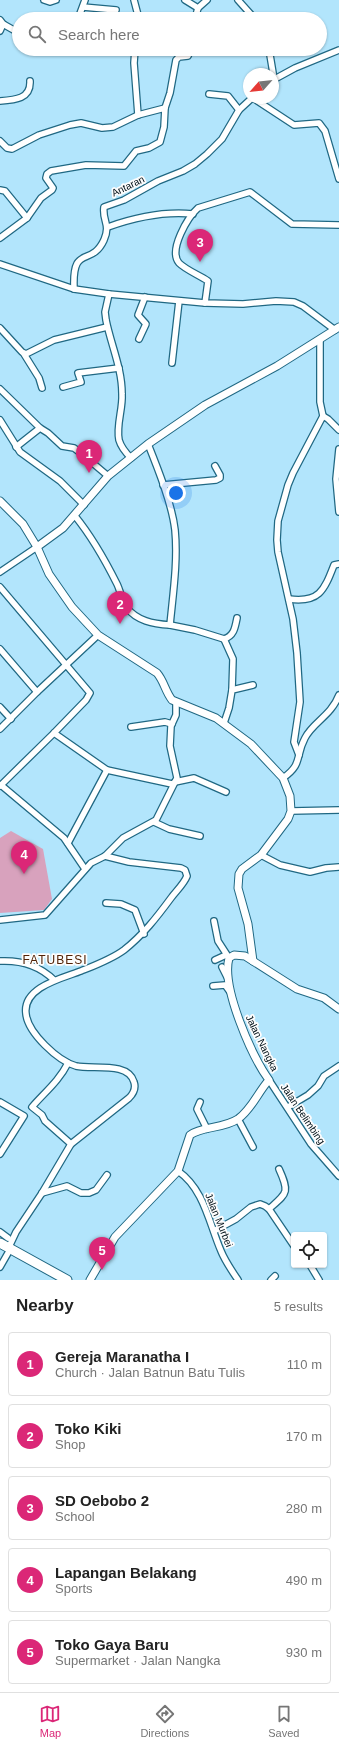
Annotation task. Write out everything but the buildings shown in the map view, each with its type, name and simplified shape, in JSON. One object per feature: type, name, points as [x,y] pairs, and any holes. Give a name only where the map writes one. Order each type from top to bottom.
[{"type":"highway","points":[[4,1241],[5,1250]]},
{"type":"highway","points":[[5,1250],[56,1280]]},
{"type":"highway","points":[[5,1250],[66,1280]]},
{"type":"street","points":[[44,0],[50,2],[56,0]]},
{"type":"street","points":[[81,12],[85,0]]},
{"type":"street","points":[[134,0],[138,12]]},
{"type":"street","points":[[185,0],[198,8]]},
{"type":"street","points":[[197,12],[198,8],[208,0]]},
{"type":"street","points":[[238,0],[249,12]]},
{"type":"street","points":[[83,7],[116,10]]},
{"type":"street","points":[[0,31],[1,22],[12,29]]},
{"type":"street","points":[[327,55],[339,50]]},
{"type":"street","points":[[134,56],[138,115]]},
{"type":"street","points":[[0,238],[27,218],[41,198],[52,190],[53,188],[46,178],[47,174],[51,171],[86,165],[124,166],[136,151],[156,145],[160,142],[164,127],[165,108],[176,60],[179,57],[188,56]]},
{"type":"street","points":[[270,56],[272,68]]},
{"type":"street","points":[[279,77],[295,68],[324,56]]},
{"type":"street","points":[[0,101],[24,97],[29,90],[30,80]]},
{"type":"street","points":[[209,94],[228,96],[239,110]]},
{"type":"street","name":"Antaran","points":[[108,227],[104,207],[124,200],[158,181],[183,171],[195,164],[208,154],[222,139],[239,110],[246,104]]},
{"type":"street","points":[[261,104],[294,125],[319,123],[325,131],[339,179]]},
{"type":"street","points":[[0,141],[7,148],[12,149],[39,135],[70,125],[81,123],[107,128],[113,127],[138,115],[165,108]]},
{"type":"street","points":[[0,190],[5,190],[27,218]]},
{"type":"street","points":[[205,303],[208,280],[182,265],[176,256],[179,237],[198,208],[250,192],[292,224],[339,225]]},
{"type":"street","points":[[74,288],[73,272],[76,264],[79,259],[96,251],[103,242],[108,227],[126,220],[165,213],[193,214]]},
{"type":"street","points":[[0,264],[74,288],[109,294],[205,303],[243,304],[287,301],[294,302],[303,306],[337,328],[277,366],[205,405],[148,444],[108,476],[75,516],[63,528],[0,572]]},
{"type":"street","points":[[109,294],[105,312],[107,327],[120,368],[122,395],[119,421],[119,440],[122,447],[131,458]]},
{"type":"street","points":[[139,339],[146,324],[138,315],[145,297]]},
{"type":"street","points":[[172,363],[179,301]]},
{"type":"street","points":[[24,354],[32,352],[54,340],[107,327]]},
{"type":"street","points":[[0,328],[24,354],[39,378],[42,388]]},
{"type":"street","points":[[320,340],[320,402],[323,416],[339,430]]},
{"type":"street","points":[[63,387],[81,382],[78,373],[120,368]]},
{"type":"street","points":[[0,389],[40,428],[62,446],[74,448],[108,476]]},
{"type":"street","points":[[299,755],[294,742],[300,702],[300,688],[293,619],[278,552],[278,521],[293,473],[323,416]]},
{"type":"street","points":[[0,420],[16,447],[26,457],[60,481],[84,505]]},
{"type":"street","points":[[16,447],[40,428]]},
{"type":"street","points":[[148,444],[163,485],[175,530],[173,598],[170,625]]},
{"type":"street","points":[[339,449],[336,479],[339,512]]},
{"type":"street","points":[[163,485],[216,480],[220,478],[220,475],[215,466]]},
{"type":"street","points":[[0,501],[22,524],[37,547],[49,574],[57,587],[72,607],[98,635],[157,673],[168,694],[176,702],[216,718],[224,723],[251,744],[283,778],[290,796],[291,811],[288,819],[261,855],[242,869],[238,879],[240,896],[248,924],[253,961]]},
{"type":"street","points":[[75,516],[95,543],[109,567],[121,591],[125,606],[138,617],[149,623],[195,630],[224,639],[232,635],[237,618]]},
{"type":"street","points":[[288,599],[306,599],[321,593],[334,566],[339,564]]},
{"type":"street","points":[[0,586],[90,693],[86,700],[1,786],[68,843],[85,869]]},
{"type":"street","points":[[0,729],[66,664],[98,635]]},
{"type":"street","points":[[224,639],[232,659],[232,690],[229,708],[224,723]]},
{"type":"street","points":[[0,649],[37,692]]},
{"type":"street","points":[[232,690],[253,685]]},
{"type":"street","points":[[283,778],[294,770],[297,765],[305,738],[335,704],[339,695]]},
{"type":"street","points":[[0,920],[45,915],[85,869],[104,856],[121,840],[154,822],[174,783],[177,773],[170,746],[172,724],[176,715],[176,702]]},
{"type":"street","points":[[0,707],[11,719]]},
{"type":"street","points":[[131,727],[165,722],[172,724]]},
{"type":"street","points":[[54,733],[107,770],[174,783],[194,778],[226,792]]},
{"type":"street","points":[[68,843],[107,770]]},
{"type":"street","points":[[291,811],[339,810]]},
{"type":"street","points":[[154,822],[169,830],[200,836]]},
{"type":"street","points":[[261,855],[280,864],[310,872],[326,868],[339,867]]},
{"type":"street","points":[[0,1267],[5,1250],[72,1144],[129,1098],[134,1092],[135,1084],[129,1073],[112,1068],[81,1067],[68,1063],[46,1047],[36,1034],[26,1015],[27,1003],[33,993],[54,980],[110,959],[144,934],[186,879],[187,874],[185,870],[181,868],[129,862],[104,856]]},
{"type":"street","points":[[106,903],[121,904],[135,910],[144,934]]},
{"type":"street","points":[[214,921],[218,941],[227,956]]},
{"type":"street","points":[[215,960],[238,954],[245,956],[297,989],[324,998],[339,1009]]},
{"type":"street","name":"Jalan Nangka","points":[[90,1280],[115,1237],[178,1171],[190,1136],[206,1129],[220,1127],[238,1118],[259,1095],[269,1080],[247,1038],[231,994],[227,956]]},
{"type":"street","points":[[0,961],[12,960],[25,962],[44,971],[54,980]]},
{"type":"street","points":[[222,967],[229,979]]},
{"type":"street","points":[[213,986],[225,985],[231,994]]},
{"type":"street","points":[[68,1063],[57,1082],[32,1107],[42,1115],[45,1122],[72,1144]]},
{"type":"street","points":[[288,1107],[308,1095],[318,1086],[324,1076],[339,1066]]},
{"type":"street","name":"Jalan Belimbing","points":[[269,1080],[312,1144],[339,1176]]},
{"type":"street","points":[[0,1102],[24,1116],[0,1154]]},
{"type":"street","points":[[200,1102],[197,1109],[206,1129]]},
{"type":"street","points":[[238,1118],[253,1147]]},
{"type":"street","points":[[269,1210],[282,1199],[285,1193],[285,1186],[279,1169]]},
{"type":"street","name":"Jalan Murbei","points":[[178,1171],[190,1181],[196,1190],[221,1251],[238,1280]]},
{"type":"street","points":[[42,1193],[67,1186],[82,1193],[89,1193],[96,1190],[106,1175]]},
{"type":"street","points":[[214,1231],[236,1219],[255,1205],[260,1204],[269,1210],[291,1242]]},
{"type":"street","points":[[0,1232],[4,1241]]},
{"type":"street","points":[[312,1268],[319,1280]]},
{"type":"shaded area","points":[[11,831],[43,849],[52,899],[44,910],[0,913],[0,838]]},
{"type":"place","name":"SD Oebobo 2","points":[[200,262]]},
{"type":"place","name":"Gereja Maranatha I","points":[[89,473]]},
{"type":"place","name":"Toko Kiki","points":[[120,624]]},
{"type":"place","name":"Lapangan Belakang","points":[[24,874]]},
{"type":"place","name":"Toko Gaya Baru","points":[[102,1270]]},
{"type":"district","name":"FATUBESI","points":[[55,960]]}]
